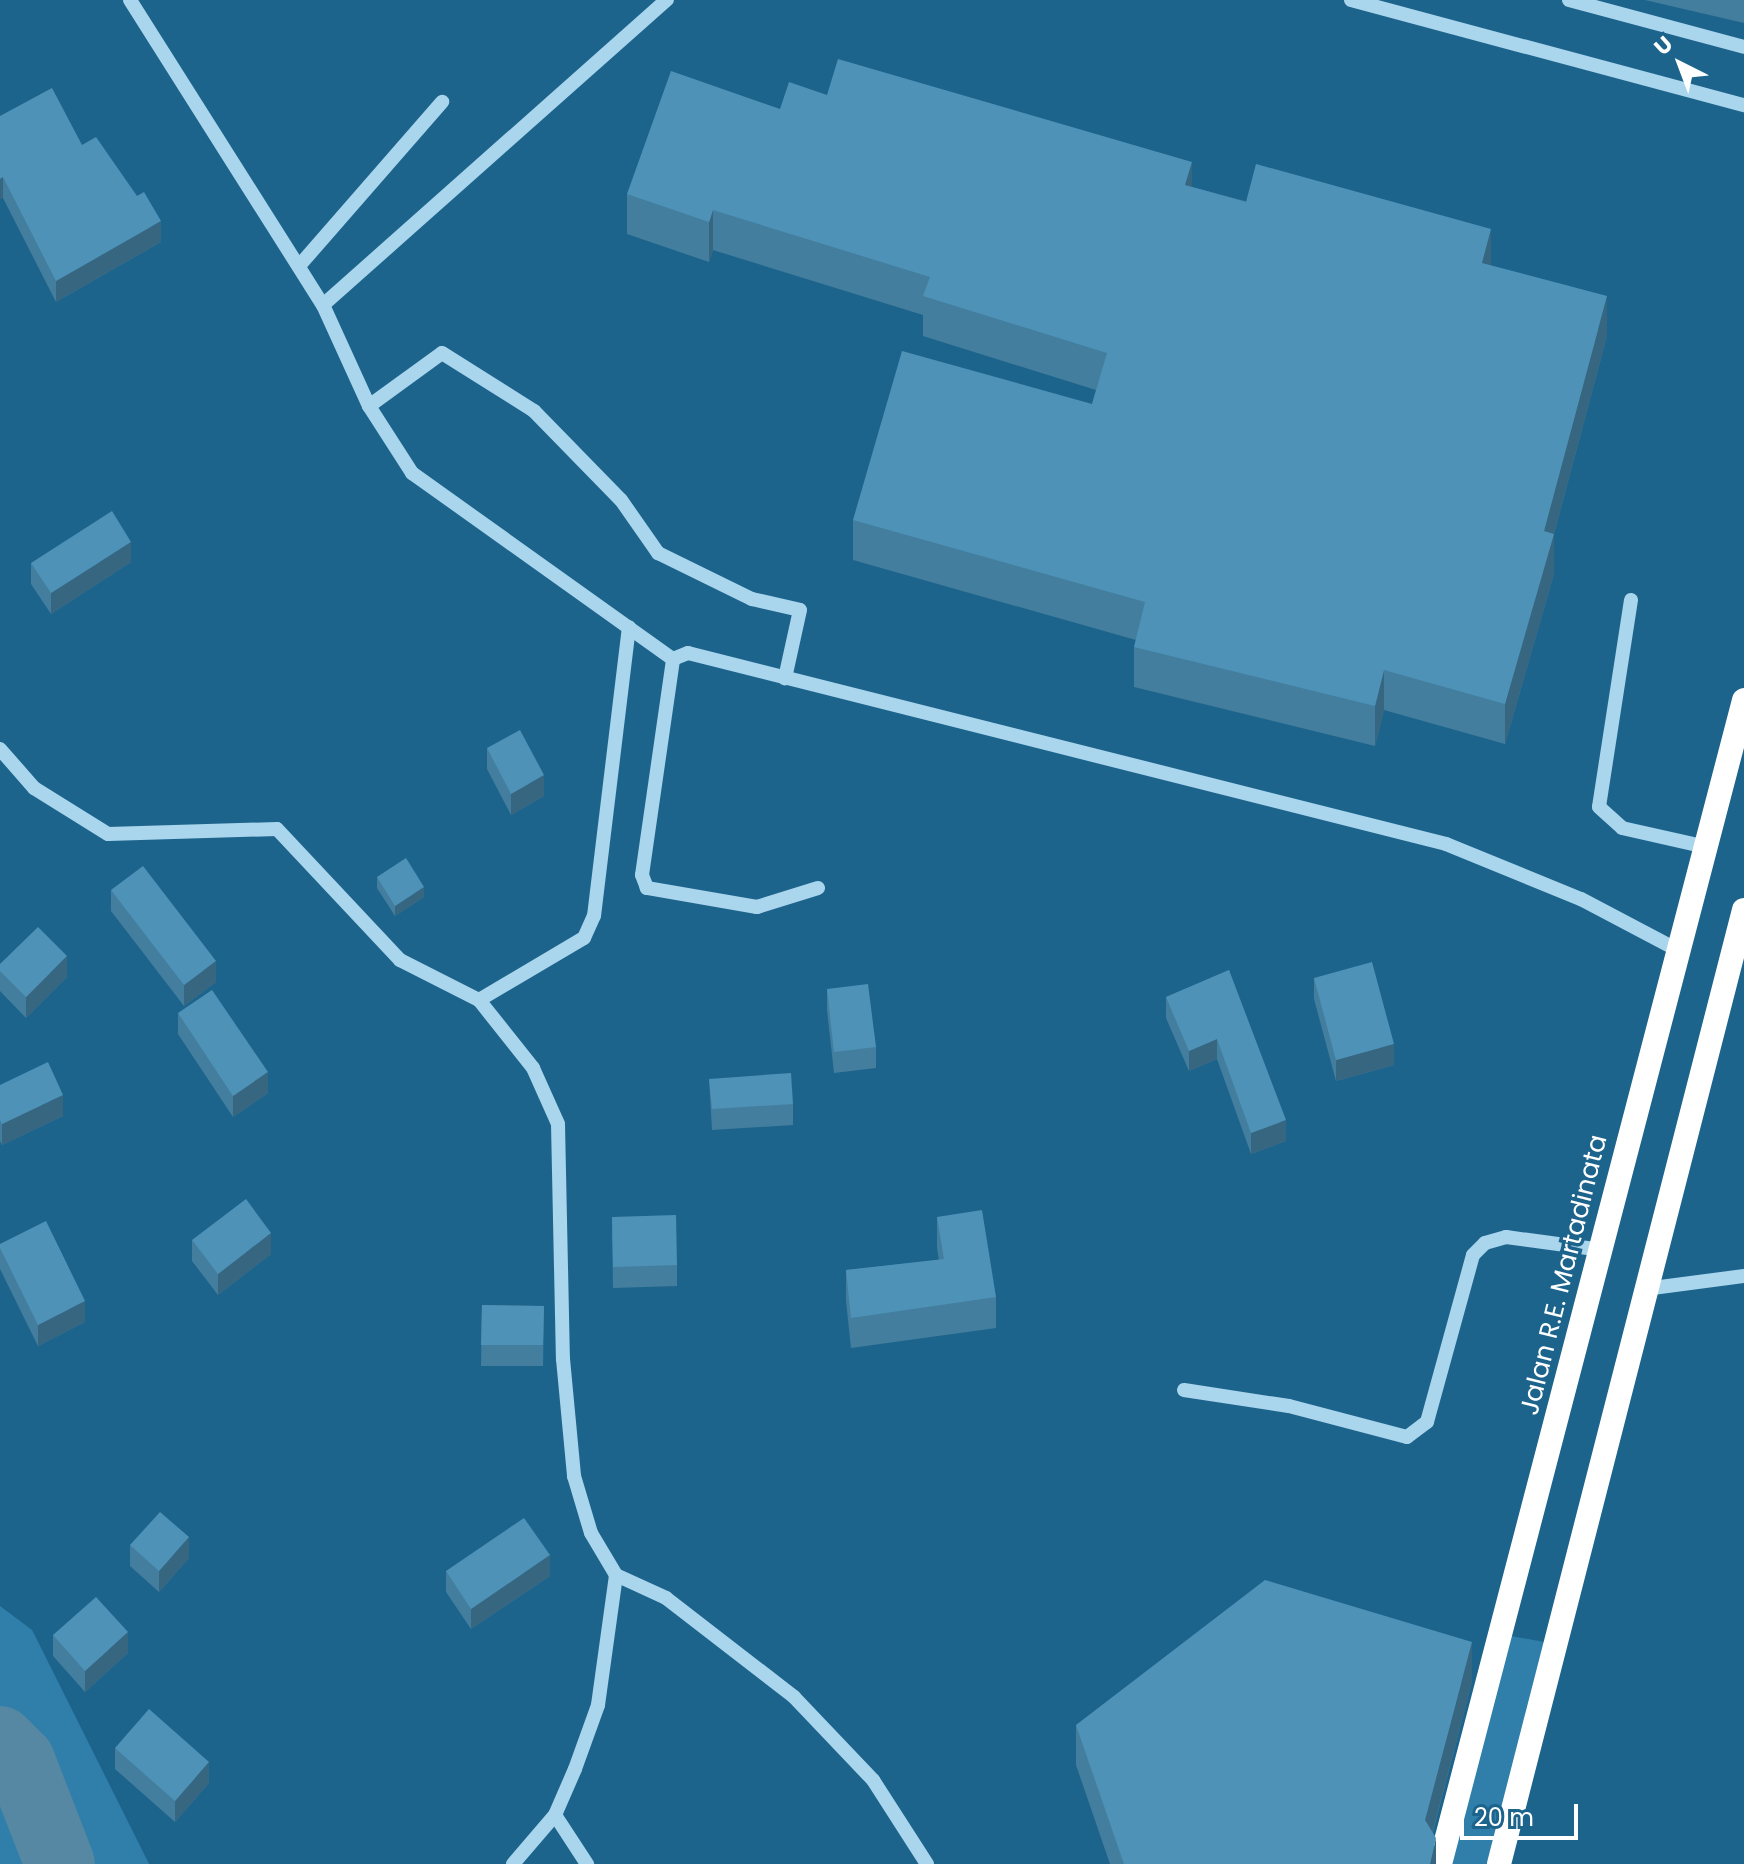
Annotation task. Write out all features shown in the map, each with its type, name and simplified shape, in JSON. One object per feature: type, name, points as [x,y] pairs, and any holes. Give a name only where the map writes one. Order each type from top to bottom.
[{"type":"highway","name":"Jalan R.E. Martadinata","points":[[1440,1864],[1602,1250],[1674,948],[1706,847],[1744,700]]},
{"type":"highway","points":[[1499,1864],[1744,912]]},
{"type":"street","points":[[130,0],[323,305],[369,406],[412,473],[673,659]]},
{"type":"street","points":[[323,305],[667,0]]},
{"type":"street","points":[[1351,0],[1744,105]]},
{"type":"street","points":[[1569,0],[1744,47]]},
{"type":"street","points":[[299,266],[442,102]]},
{"type":"street","points":[[369,406],[442,353],[534,411],[621,500],[658,553],[752,599],[800,610],[785,678]]},
{"type":"street","points":[[1631,600],[1599,807],[1622,828],[1706,847]]},
{"type":"street","points":[[479,1000],[584,938],[594,916],[629,627]]},
{"type":"street","points":[[673,659],[688,653],[1446,844],[1581,899],[1674,948]]},
{"type":"street","points":[[673,659],[642,875],[647,888],[757,907],[818,888]]},
{"type":"street","points":[[0,749],[34,788],[77,822],[108,834],[277,829],[400,960],[479,1000],[533,1068],[558,1124],[563,1359],[574,1476],[591,1533],[616,1575],[666,1598],[794,1697],[873,1780],[927,1864]]},
{"type":"street","points":[[1184,1390],[1289,1406],[1407,1437],[1427,1422],[1473,1255],[1485,1243],[1506,1237],[1602,1250]]},
{"type":"street","points":[[1645,1289],[1744,1276]]},
{"type":"street","points":[[513,1864],[555,1815],[598,1705],[616,1575]]},
{"type":"street","points":[[555,1815],[587,1864]]},
{"type":"shaded area","points":[[0,1606],[32,1630],[149,1864],[0,1864]]},
{"type":"shaded area","points":[[1500,1634],[1555,1644],[1499,1864],[1440,1864]]},
{"type":"building","points":[[838,59],[1192,162],[1185,185],[1246,202],[1256,164],[1491,229],[1482,263],[1607,296],[1544,531],[1554,534],[1505,704],[1384,670],[1375,706],[1134,647],[1145,602],[853,520],[902,351],[1092,404],[1107,353],[923,296],[930,277],[713,210],[709,222],[627,194],[671,71],[780,109],[789,82],[827,95]]},
{"type":"building","points":[[52,88],[82,145],[96,137],[137,196],[144,192],[161,221],[56,281],[3,177],[0,179],[0,116]]},
{"type":"building","points":[[112,511],[131,542],[51,593],[31,563]]},
{"type":"building","points":[[520,730],[544,775],[511,794],[487,748]]},
{"type":"building","points":[[406,858],[424,887],[395,906],[377,877]]},
{"type":"building","points":[[143,866],[216,961],[184,985],[111,890]]},
{"type":"building","points":[[38,927],[67,956],[26,997],[0,971],[0,964]]},
{"type":"building","points":[[1372,962],[1394,1044],[1336,1060],[1314,978]]},
{"type":"building","points":[[1229,970],[1286,1120],[1251,1133],[1217,1039],[1189,1051],[1166,997]]},
{"type":"building","points":[[868,984],[876,1047],[834,1052],[827,989]]},
{"type":"building","points":[[212,990],[268,1072],[233,1096],[178,1013]]},
{"type":"building","points":[[48,1062],[63,1095],[2,1124],[0,1085]]},
{"type":"building","points":[[791,1073],[793,1104],[712,1109],[709,1079]]},
{"type":"building","points":[[246,1199],[271,1233],[218,1274],[192,1240]]},
{"type":"building","points":[[982,1210],[996,1297],[851,1318],[846,1270],[944,1259],[937,1217]]},
{"type":"building","points":[[676,1215],[677,1265],[613,1267],[612,1217]]},
{"type":"building","points":[[46,1221],[85,1301],[38,1325],[0,1244]]},
{"type":"building","points":[[482,1305],[544,1306],[543,1345],[481,1345]]},
{"type":"building","points":[[160,1512],[189,1537],[159,1571],[130,1545]]},
{"type":"building","points":[[524,1518],[550,1555],[471,1609],[446,1571]]},
{"type":"building","points":[[1265,1580],[1472,1642],[1425,1820],[1436,1838],[1430,1864],[1124,1864],[1076,1725]]},
{"type":"building","points":[[96,1597],[128,1632],[85,1671],[53,1635]]},
{"type":"building","points":[[149,1709],[209,1762],[175,1801],[115,1748]]},
{"type":"waterway","points":[[0,1741],[20,1761],[60,1864]]}]
